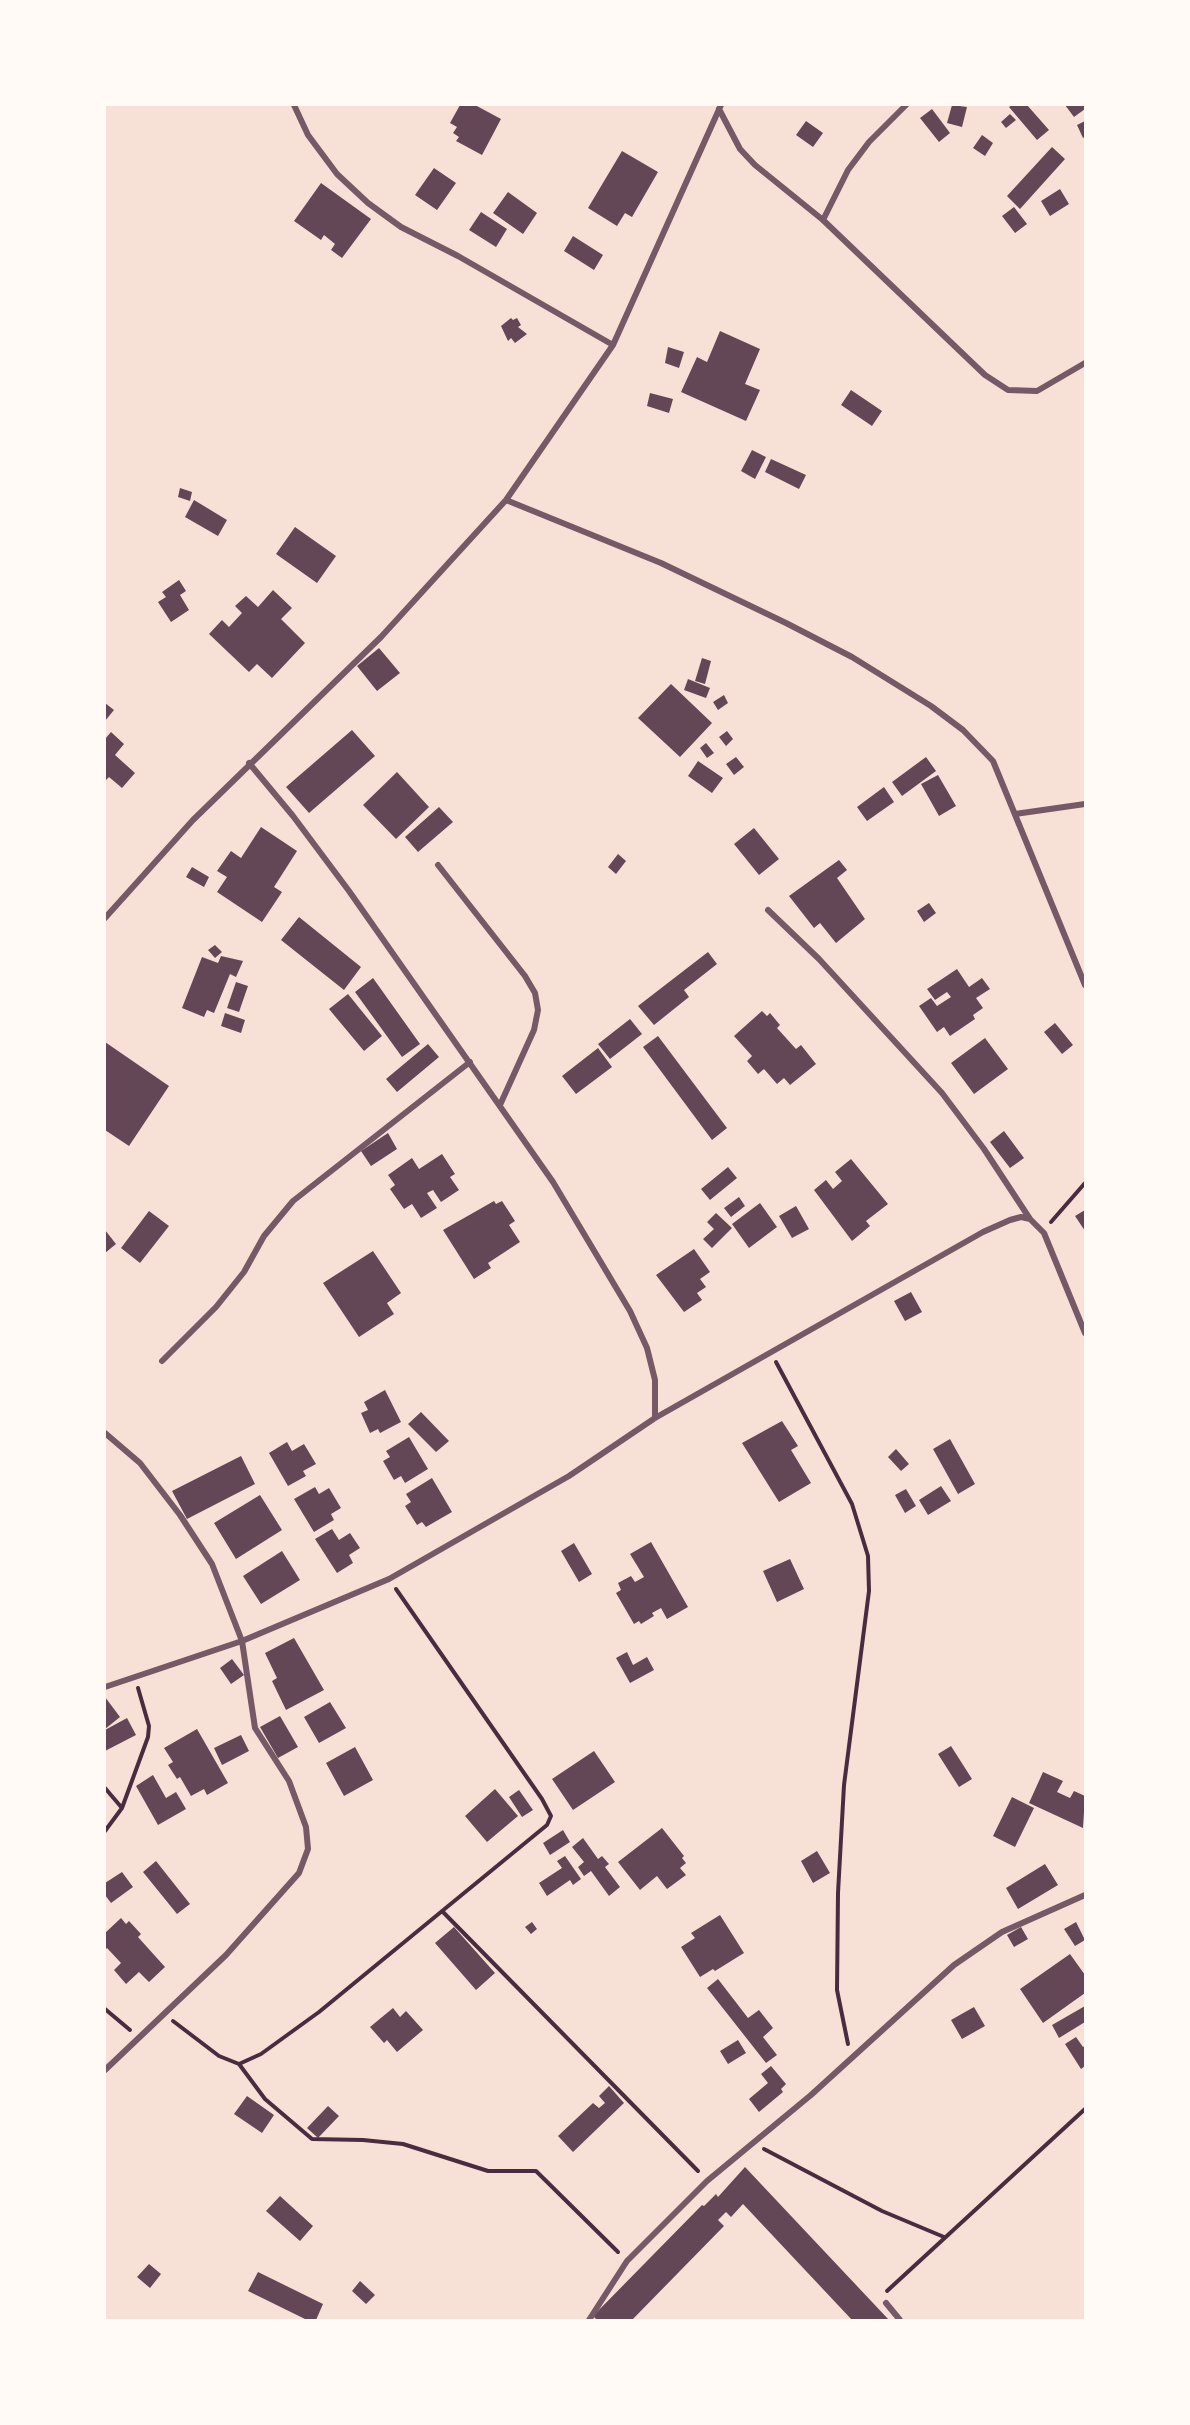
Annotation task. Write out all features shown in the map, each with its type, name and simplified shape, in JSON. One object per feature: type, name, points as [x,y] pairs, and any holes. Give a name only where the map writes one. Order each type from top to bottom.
[{"type":"street","points":[[294,105],[308,135],[337,174],[401,227],[458,256],[614,345]]},
{"type":"street","points":[[823,220],[848,170],[869,142],[906,105]]},
{"type":"street","points":[[105,918],[147,869],[249,763],[304,714],[381,637],[506,500],[614,345],[720,107]]},
{"type":"street","points":[[720,107],[740,149],[823,220],[986,375],[1008,390],[1037,391],[1085,363]]},
{"type":"street","points":[[506,500],[661,563],[732,596],[852,657],[931,705],[963,730],[993,761],[1085,985]]},
{"type":"street","points":[[249,763],[293,816],[470,1062],[553,1182],[630,1311],[647,1347],[655,1380],[655,1418]]},
{"type":"street","points":[[1015,814],[1085,804]]},
{"type":"street","points":[[438,866],[525,976],[535,993],[538,1010],[534,1030],[500,1105]]},
{"type":"street","points":[[768,910],[819,959],[942,1093],[984,1149],[1030,1219],[1044,1233],[1085,1333]]},
{"type":"street","points":[[162,1361],[216,1307],[244,1272],[264,1236],[293,1201],[470,1062]]},
{"type":"street","points":[[105,1687],[242,1641],[389,1578],[569,1476],[655,1418],[983,1232],[1021,1216],[1030,1219]]},
{"type":"street","points":[[105,1433],[141,1464],[186,1524],[212,1564],[242,1641],[255,1728],[289,1781],[306,1827],[308,1849],[298,1872],[226,1954],[140,2039],[105,2070]]},
{"type":"street","points":[[589,2320],[627,2260],[707,2181],[751,2142],[811,2096],[851,2056],[954,1965],[1002,1932],[1085,1894]]},
{"type":"street","points":[[886,2303],[900,2320]]},
{"type":"path","points":[[1044,1233],[1085,1183]]},
{"type":"path","points":[[771,1353],[852,1504],[868,1556],[868,1591],[844,1785],[838,1893],[837,1990],[851,2056]]},
{"type":"path","points":[[239,2064],[261,2054],[303,2024],[547,1826],[551,1816],[389,1578]]},
{"type":"path","points":[[105,1831],[122,1808],[148,1737],[149,1725],[136,1678]]},
{"type":"path","points":[[105,1788],[122,1808]]},
{"type":"path","points":[[442,1911],[707,2181]]},
{"type":"path","points":[[105,2009],[140,2039]]},
{"type":"path","points":[[164,2015],[219,2056],[239,2064],[265,2099],[312,2139],[403,2144],[488,2171],[536,2170],[627,2260]]},
{"type":"path","points":[[886,2303],[885,2297],[888,2290],[1085,2109]]},
{"type":"path","points":[[751,2142],[882,2211],[944,2237]]},
{"type":"building","points":[[460,105],[475,105],[501,119],[482,155],[456,141],[459,137],[453,133],[457,127],[450,123]]},
{"type":"building","points":[[952,105],[967,107],[962,127],[947,123]]},
{"type":"building","points":[[1027,105],[1049,130],[1037,140],[1009,107]]},
{"type":"building","points":[[1065,105],[1085,105],[1085,109],[1074,117]]},
{"type":"building","points":[[932,109],[950,133],[939,142],[920,118]]},
{"type":"building","points":[[1010,114],[1016,120],[1006,128],[1001,122]]},
{"type":"building","points":[[806,121],[823,133],[813,147],[796,135]]},
{"type":"building","points":[[1085,121],[1085,137],[1083,138],[1077,125]]},
{"type":"building","points":[[982,135],[993,143],[985,156],[973,148]]},
{"type":"building","points":[[1052,147],[1065,159],[1020,209],[1007,196]]},
{"type":"building","points":[[622,151],[658,172],[632,217],[625,213],[617,226],[588,208]]},
{"type":"building","points":[[434,168],[456,183],[437,210],[415,195]]},
{"type":"building","points":[[321,183],[371,219],[342,258],[331,250],[335,244],[324,235],[321,240],[294,221]]},
{"type":"building","points":[[1060,189],[1069,204],[1050,216],[1041,201]]},
{"type":"building","points":[[508,192],[537,213],[523,234],[493,213]]},
{"type":"building","points":[[1014,207],[1027,224],[1015,233],[1002,216]]},
{"type":"building","points":[[481,212],[507,229],[496,247],[469,230]]},
{"type":"building","points":[[573,236],[603,255],[594,270],[564,251]]},
{"type":"building","points":[[511,318],[513,320],[517,318],[521,325],[518,327],[527,334],[515,343],[511,338],[508,341],[501,326]]},
{"type":"building","points":[[720,331],[760,349],[745,384],[760,390],[746,421],[681,392],[697,357],[707,362]]},
{"type":"building","points":[[668,347],[684,352],[679,368],[665,363]]},
{"type":"building","points":[[851,390],[882,411],[872,426],[841,405]]},
{"type":"building","points":[[650,393],[673,399],[669,413],[647,406]]},
{"type":"building","points":[[752,450],[766,457],[755,479],[741,471]]},
{"type":"building","points":[[771,459],[806,475],[799,489],[765,472]]},
{"type":"building","points":[[180,488],[192,492],[190,501],[178,497]]},
{"type":"building","points":[[194,500],[227,520],[218,536],[185,517]]},
{"type":"building","points":[[295,527],[336,556],[317,583],[276,554]]},
{"type":"building","points":[[179,580],[186,591],[180,595],[189,610],[171,622],[158,602],[166,597],[162,592]]},
{"type":"building","points":[[273,590],[292,608],[281,619],[305,643],[272,678],[257,664],[249,672],[209,634],[222,620],[229,627],[242,613],[235,606],[246,596],[258,607]]},
{"type":"building","points":[[379,648],[400,673],[377,691],[357,666]]},
{"type":"building","points":[[702,658],[711,661],[705,684],[695,681]]},
{"type":"building","points":[[688,679],[710,688],[706,698],[684,690]]},
{"type":"building","points":[[671,684],[712,723],[680,757],[638,718]]},
{"type":"building","points":[[724,695],[728,703],[718,710],[713,702]]},
{"type":"building","points":[[105,703],[114,710],[105,721]]},
{"type":"building","points":[[352,730],[375,756],[309,813],[286,787]]},
{"type":"building","points":[[727,731],[733,739],[726,746],[719,737]]},
{"type":"building","points":[[111,732],[124,744],[115,755],[135,773],[122,788],[109,777],[105,781],[105,739]]},
{"type":"building","points":[[706,743],[714,753],[707,758],[700,748]]},
{"type":"building","points":[[736,757],[744,767],[734,775],[726,764]]},
{"type":"building","points":[[926,757],[936,771],[902,796],[892,782]]},
{"type":"building","points":[[698,761],[723,778],[712,793],[688,776]]},
{"type":"building","points":[[397,772],[429,807],[396,839],[363,805]]},
{"type":"building","points":[[938,775],[956,806],[939,816],[921,784]]},
{"type":"building","points":[[884,787],[894,802],[867,821],[857,807]]},
{"type":"building","points":[[439,807],[453,822],[418,852],[405,837]]},
{"type":"building","points":[[261,827],[297,851],[274,887],[282,892],[262,922],[217,892],[227,877],[217,871],[231,851],[241,858]]},
{"type":"building","points":[[754,828],[779,859],[759,875],[734,844]]},
{"type":"building","points":[[618,854],[626,861],[616,874],[608,867]]},
{"type":"building","points":[[839,860],[847,870],[837,878],[865,919],[836,943],[820,923],[814,928],[789,896]]},
{"type":"building","points":[[192,867],[209,877],[204,887],[186,877]]},
{"type":"building","points":[[929,903],[936,913],[924,922],[917,911]]},
{"type":"building","points":[[299,917],[361,967],[344,990],[281,940]]},
{"type":"building","points":[[215,945],[222,952],[215,958],[208,950]]},
{"type":"building","points":[[708,952],[717,964],[684,990],[689,997],[654,1025],[638,1006]]},
{"type":"building","points":[[221,956],[243,961],[236,977],[230,974],[214,1013],[207,1010],[204,1017],[182,1008],[202,957],[218,963]]},
{"type":"building","points":[[957,969],[969,987],[982,978],[990,989],[976,998],[983,1008],[973,1015],[975,1019],[950,1036],[944,1027],[937,1032],[919,1006],[931,998],[937,1006],[951,997],[947,992],[935,1000],[927,989]]},
{"type":"building","points":[[373,978],[420,1044],[402,1057],[355,992]]},
{"type":"building","points":[[236,982],[248,986],[239,1012],[227,1008]]},
{"type":"building","points":[[348,994],[382,1036],[364,1051],[329,1009]]},
{"type":"building","points":[[762,1011],[767,1016],[770,1013],[780,1025],[777,1028],[796,1049],[801,1045],[816,1064],[790,1085],[784,1078],[777,1084],[764,1069],[758,1074],[747,1061],[752,1056],[734,1036]]},
{"type":"building","points":[[225,1013],[245,1020],[241,1033],[221,1026]]},
{"type":"building","points":[[630,1019],[642,1034],[610,1059],[598,1044]]},
{"type":"building","points":[[1055,1023],[1073,1045],[1062,1054],[1044,1032]]},
{"type":"building","points":[[658,1036],[727,1128],[712,1140],[643,1047]]},
{"type":"building","points":[[985,1038],[1008,1069],[974,1094],[951,1063]]},
{"type":"building","points":[[105,1042],[169,1086],[129,1146],[105,1130]]},
{"type":"building","points":[[428,1044],[439,1057],[397,1092],[386,1079]]},
{"type":"building","points":[[598,1048],[612,1067],[576,1094],[562,1076]]},
{"type":"building","points":[[1004,1131],[1024,1158],[1010,1168],[990,1142]]},
{"type":"building","points":[[388,1133],[397,1149],[371,1166],[361,1151]]},
{"type":"building","points":[[442,1154],[455,1174],[450,1177],[459,1190],[441,1202],[433,1190],[427,1193],[437,1208],[421,1218],[412,1204],[404,1209],[390,1189],[395,1185],[388,1175],[412,1158],[419,1169]]},
{"type":"building","points":[[851,1159],[888,1204],[866,1221],[870,1226],[852,1241],[814,1190],[826,1180],[833,1189],[842,1181],[835,1172]]},
{"type":"building","points":[[728,1167],[737,1178],[710,1200],[701,1189]]},
{"type":"building","points":[[739,1197],[745,1206],[731,1217],[724,1208]]},
{"type":"building","points":[[494,1201],[496,1204],[502,1201],[515,1221],[509,1225],[520,1242],[488,1263],[491,1268],[474,1279],[443,1230]]},
{"type":"building","points":[[760,1203],[777,1227],[749,1248],[732,1224]]},
{"type":"building","points":[[796,1206],[809,1229],[792,1238],[779,1216]]},
{"type":"building","points":[[1085,1210],[1085,1231],[1075,1216]]},
{"type":"building","points":[[149,1211],[169,1226],[140,1263],[121,1248]]},
{"type":"building","points":[[716,1213],[732,1228],[712,1248],[703,1239],[714,1229],[707,1222]]},
{"type":"building","points":[[105,1230],[116,1244],[105,1253]]},
{"type":"building","points":[[694,1249],[710,1272],[700,1279],[706,1287],[697,1293],[702,1300],[684,1312],[656,1275]]},
{"type":"building","points":[[373,1251],[401,1293],[387,1303],[394,1314],[359,1337],[323,1283]]},
{"type":"building","points":[[911,1292],[922,1312],[905,1321],[894,1301]]},
{"type":"building","points":[[385,1390],[401,1422],[380,1433],[378,1429],[370,1433],[361,1413],[368,1410],[364,1402]]},
{"type":"building","points":[[421,1412],[449,1441],[436,1452],[408,1424]]},
{"type":"building","points":[[782,1421],[798,1446],[791,1450],[811,1483],[779,1502],[742,1443]]},
{"type":"building","points":[[409,1437],[428,1469],[405,1483],[401,1476],[394,1480],[383,1461],[390,1457],[386,1451]]},
{"type":"building","points":[[950,1439],[975,1484],[958,1494],[933,1449]]},
{"type":"building","points":[[287,1442],[292,1451],[304,1444],[316,1464],[303,1471],[306,1476],[288,1486],[269,1453]]},
{"type":"building","points":[[896,1449],[909,1464],[901,1471],[888,1457]]},
{"type":"building","points":[[241,1456],[255,1484],[187,1519],[172,1491]]},
{"type":"building","points":[[432,1478],[452,1512],[426,1527],[422,1522],[417,1525],[405,1506],[411,1502],[406,1494]]},
{"type":"building","points":[[941,1486],[951,1501],[928,1515],[919,1500]]},
{"type":"building","points":[[315,1487],[319,1494],[329,1488],[341,1508],[331,1514],[334,1520],[314,1532],[294,1499]]},
{"type":"building","points":[[906,1489],[916,1506],[905,1513],[895,1495]]},
{"type":"building","points":[[260,1495],[282,1530],[236,1559],[214,1523]]},
{"type":"building","points":[[332,1529],[339,1540],[350,1533],[360,1548],[349,1555],[353,1563],[337,1573],[315,1539]]},
{"type":"building","points":[[651,1542],[688,1607],[667,1619],[661,1608],[652,1613],[654,1616],[641,1624],[639,1621],[634,1624],[616,1593],[621,1590],[618,1583],[631,1576],[635,1582],[644,1577],[630,1554]]},
{"type":"building","points":[[574,1543],[592,1574],[579,1582],[561,1551]]},
{"type":"building","points":[[282,1551],[300,1580],[261,1604],[243,1576]]},
{"type":"building","points":[[790,1559],[804,1589],[777,1602],[763,1571]]},
{"type":"building","points":[[294,1638],[324,1690],[286,1710],[272,1681],[277,1678],[265,1653]]},
{"type":"building","points":[[627,1652],[633,1665],[647,1657],[654,1670],[630,1683],[616,1658]]},
{"type":"building","points":[[232,1659],[244,1675],[231,1684],[220,1668]]},
{"type":"building","points":[[105,1697],[120,1717],[105,1729]]},
{"type":"building","points":[[330,1702],[346,1728],[319,1743],[304,1717]]},
{"type":"building","points":[[280,1716],[298,1747],[278,1758],[260,1727]]},
{"type":"building","points":[[127,1718],[136,1735],[105,1751],[105,1730]]},
{"type":"building","points":[[197,1729],[228,1783],[207,1795],[204,1789],[191,1796],[180,1777],[177,1779],[168,1765],[173,1762],[164,1748]]},
{"type":"building","points":[[241,1735],[249,1751],[222,1765],[214,1748]]},
{"type":"building","points":[[951,1746],[972,1779],[959,1787],[938,1754]]},
{"type":"building","points":[[355,1747],[373,1780],[344,1796],[326,1763]]},
{"type":"building","points":[[594,1751],[615,1782],[573,1810],[552,1779]]},
{"type":"building","points":[[1043,1772],[1063,1781],[1057,1792],[1070,1798],[1074,1791],[1085,1796],[1083,1828],[1029,1803]]},
{"type":"building","points":[[153,1775],[166,1798],[176,1792],[186,1809],[158,1825],[136,1786]]},
{"type":"building","points":[[495,1789],[518,1816],[487,1842],[465,1816]]},
{"type":"building","points":[[519,1790],[533,1810],[522,1817],[509,1797]]},
{"type":"building","points":[[1012,1797],[1034,1808],[1015,1847],[993,1836]]},
{"type":"building","points":[[662,1828],[684,1856],[682,1858],[686,1863],[680,1868],[686,1875],[667,1889],[657,1876],[640,1890],[618,1862]]},
{"type":"building","points":[[563,1830],[570,1842],[550,1855],[543,1843]]},
{"type":"building","points":[[583,1838],[598,1859],[602,1856],[609,1864],[605,1867],[620,1887],[609,1896],[591,1871],[584,1876],[578,1867],[584,1862],[572,1847]]},
{"type":"building","points":[[817,1851],[830,1873],[813,1883],[801,1861]]},
{"type":"building","points":[[565,1856],[581,1879],[573,1885],[570,1880],[547,1896],[539,1883],[562,1868],[557,1861]]},
{"type":"building","points":[[156,1861],[190,1904],[177,1914],[143,1872]]},
{"type":"building","points":[[1045,1864],[1058,1885],[1018,1909],[1006,1888]]},
{"type":"building","points":[[122,1872],[133,1887],[111,1903],[105,1895],[105,1883]]},
{"type":"building","points":[[720,1915],[744,1953],[715,1971],[713,1969],[700,1977],[681,1947],[695,1938],[691,1933]]},
{"type":"building","points":[[121,1918],[126,1924],[129,1921],[141,1934],[138,1937],[165,1967],[149,1982],[139,1972],[126,1984],[114,1970],[121,1963],[107,1948],[105,1950],[105,1933]]},
{"type":"building","points":[[532,1922],[537,1929],[531,1934],[525,1927]]},
{"type":"building","points":[[1076,1922],[1085,1940],[1075,1946],[1064,1929]]},
{"type":"building","points":[[454,1927],[495,1973],[476,1990],[435,1943]]},
{"type":"building","points":[[1021,1927],[1028,1939],[1014,1947],[1007,1935]]},
{"type":"building","points":[[1070,1954],[1085,1975],[1085,1993],[1043,2023],[1020,1989]]},
{"type":"building","points":[[718,1979],[748,2018],[759,2010],[773,2028],[763,2037],[777,2055],[766,2063],[707,1988]]},
{"type":"building","points":[[1085,2006],[1085,2022],[1059,2038],[1052,2025]]},
{"type":"building","points":[[974,2007],[985,2026],[962,2039],[951,2020]]},
{"type":"building","points":[[393,2008],[400,2017],[406,2011],[423,2030],[397,2052],[387,2040],[384,2043],[370,2027]]},
{"type":"building","points":[[1076,2037],[1083,2047],[1085,2046],[1085,2066],[1081,2069],[1065,2044]]},
{"type":"building","points":[[738,2040],[746,2053],[728,2064],[720,2051]]},
{"type":"building","points":[[771,2066],[786,2084],[781,2089],[783,2092],[759,2112],[749,2099],[768,2083],[761,2074]]},
{"type":"building","points":[[609,2086],[624,2103],[573,2152],[558,2136],[593,2103],[599,2108],[605,2103],[599,2096]]},
{"type":"building","points":[[247,2096],[274,2115],[262,2133],[234,2114]]},
{"type":"building","points":[[328,2106],[339,2116],[318,2138],[307,2128]]},
{"type":"building","points":[[745,2167],[889,2320],[852,2320],[743,2204],[731,2217],[726,2212],[718,2220],[724,2226],[632,2320],[597,2320],[593,2316],[702,2205],[704,2206],[716,2194],[718,2197]]},
{"type":"building","points":[[280,2196],[313,2226],[300,2241],[266,2211]]},
{"type":"building","points":[[149,2264],[161,2274],[150,2288],[137,2277]]},
{"type":"building","points":[[258,2272],[323,2304],[316,2320],[307,2320],[248,2291]]},
{"type":"building","points":[[360,2281],[375,2295],[366,2304],[352,2291]]}]
